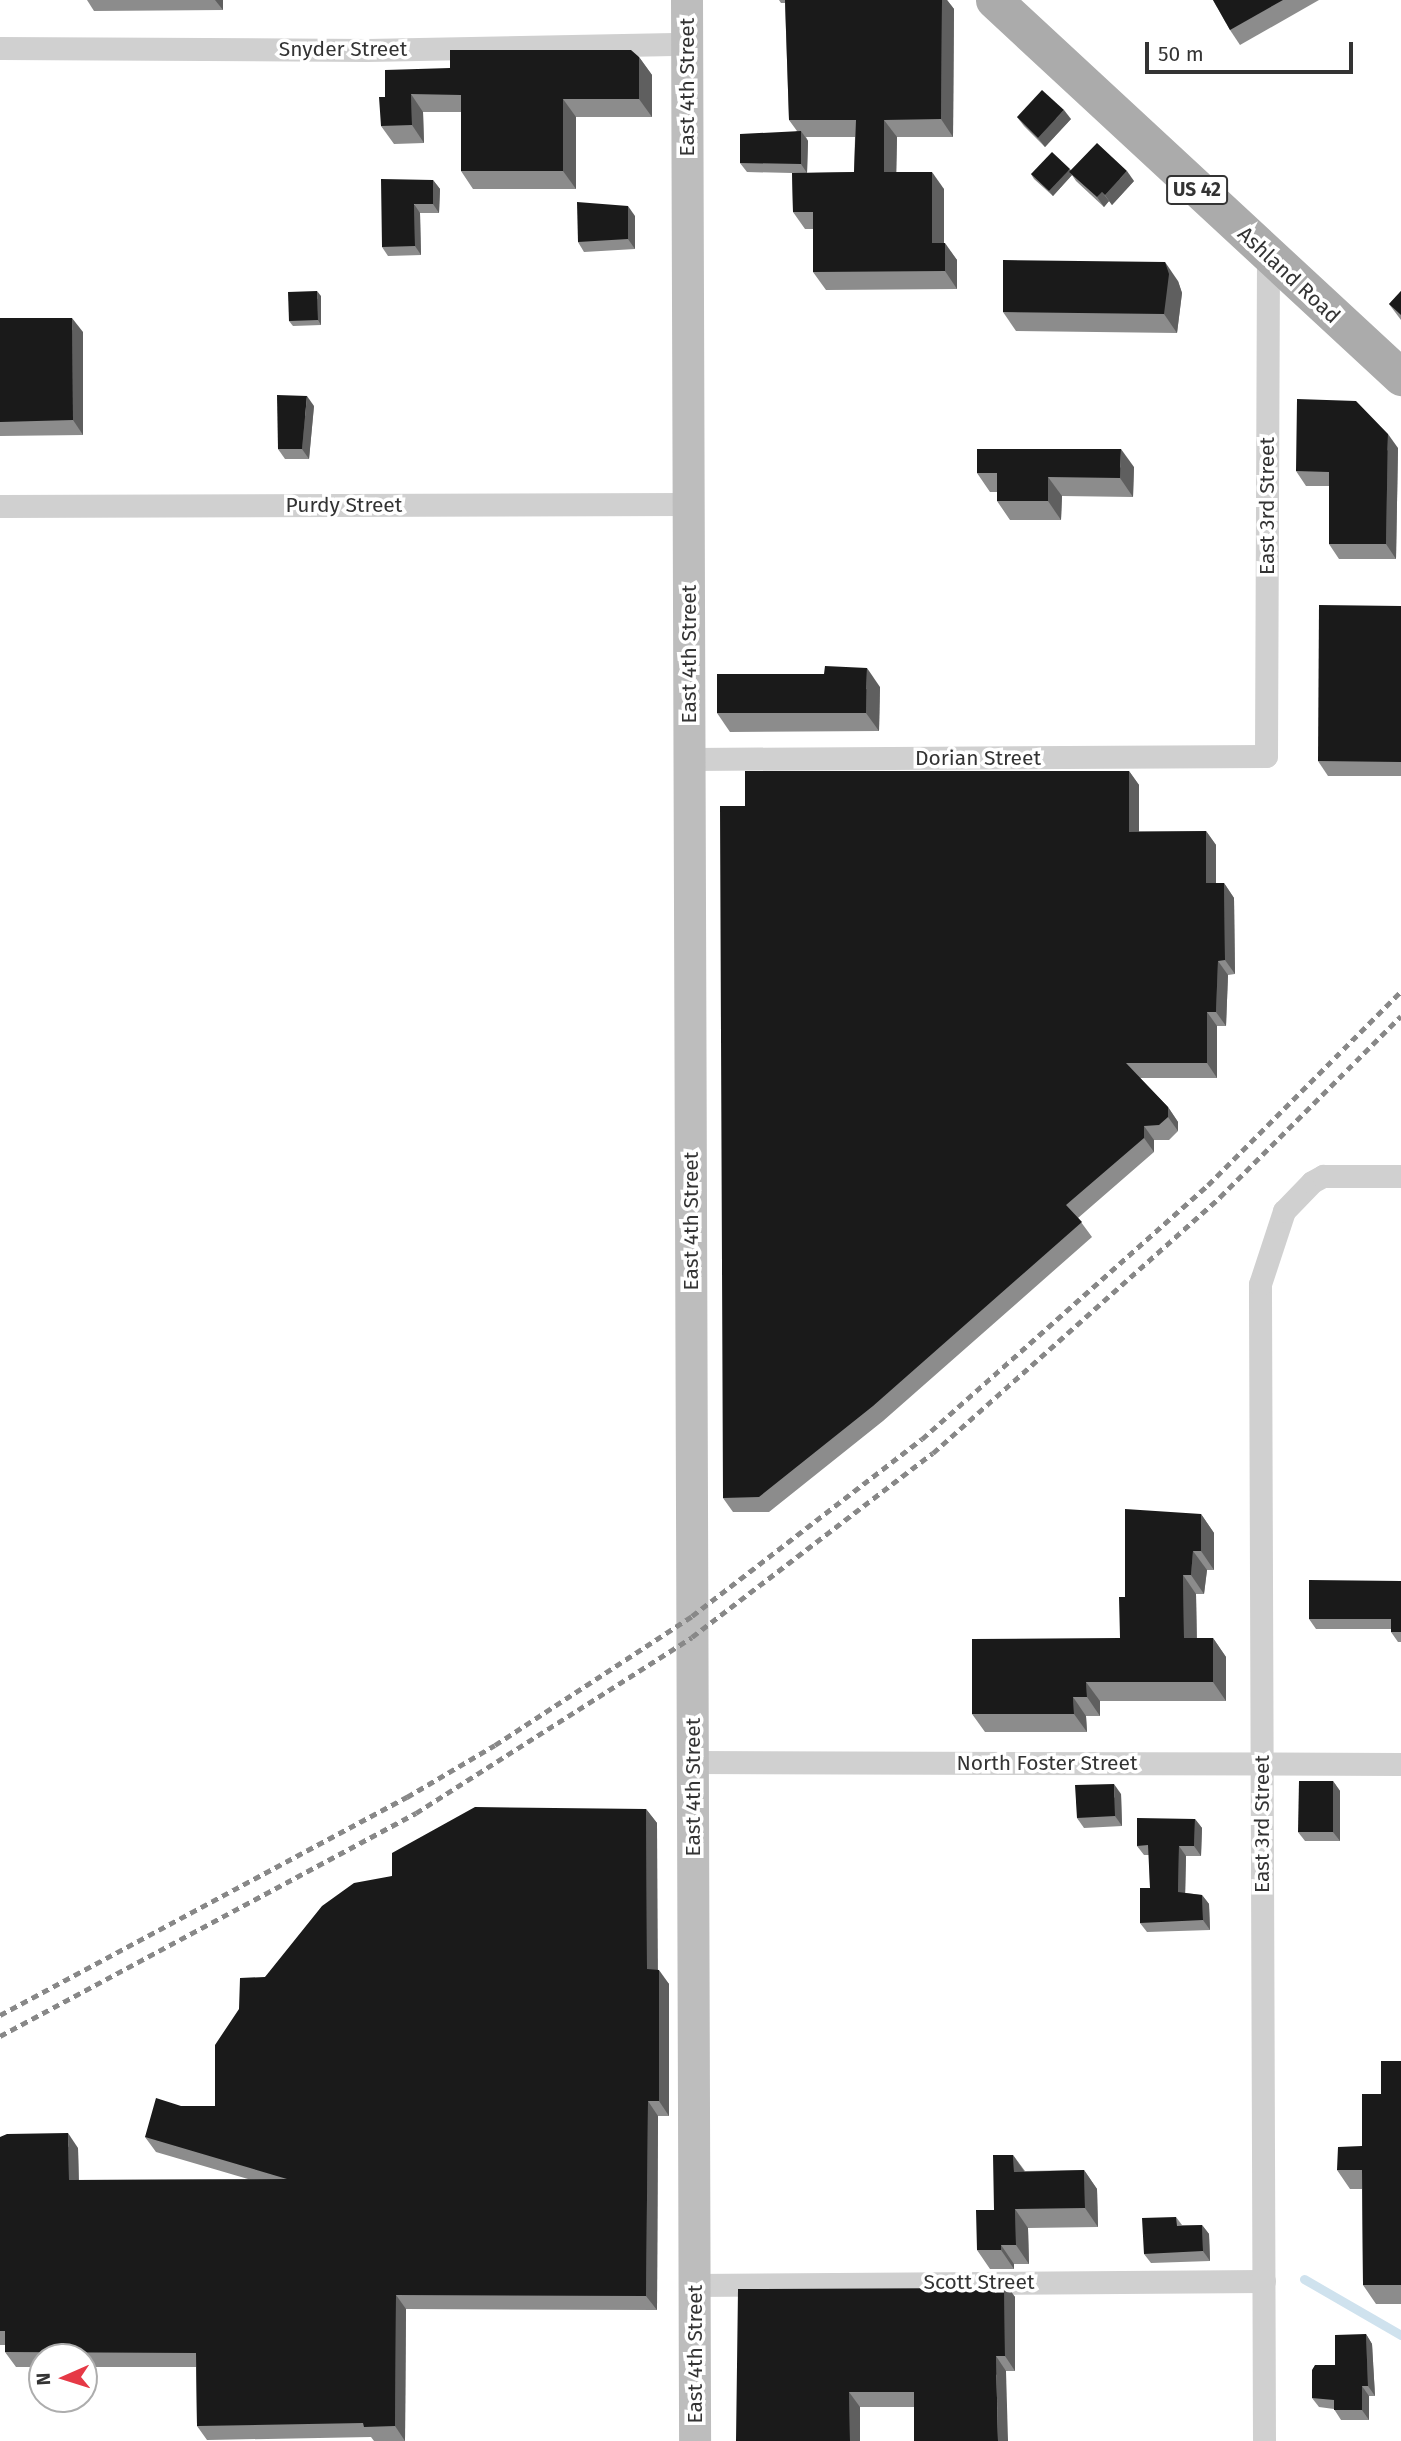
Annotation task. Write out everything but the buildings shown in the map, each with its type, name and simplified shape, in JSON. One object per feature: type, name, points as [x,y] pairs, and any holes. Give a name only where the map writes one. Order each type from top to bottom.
[{"type":"main road","name":"East 4th Street","points":[[687,0],[695,2441]]},
{"type":"main road","name":"Ashland Road","points":[[994,0],[1401,377]]},
{"type":"street","name":"Snyder Street","points":[[0,48],[367,50],[687,44]]},
{"type":"street","name":"East 3rd Street","points":[[1266,756],[1268,256]]},
{"type":"street","name":"Purdy Street","points":[[0,506],[688,504]]},
{"type":"street","name":"Dorian Street","points":[[690,759],[1266,756]]},
{"type":"street","name":"East 3rd Street","points":[[1264,2441],[1260,1284],[1284,1210],[1298,1194],[1323,1176],[1401,1176]]},
{"type":"street","name":"North Foster Street","points":[[693,1762],[1401,1764]]},
{"type":"street","name":"Scott Street","points":[[694,2285],[1264,2281]]},
{"type":"waterway","points":[[1304,2279],[1401,2335]]},
{"type":"railway","points":[[0,2015],[407,1797],[495,1745],[692,1616],[922,1439],[1208,1185],[1401,991]]},
{"type":"railway","points":[[0,2036],[416,1813],[692,1637],[933,1453],[1220,1197],[1401,1016]]}]
